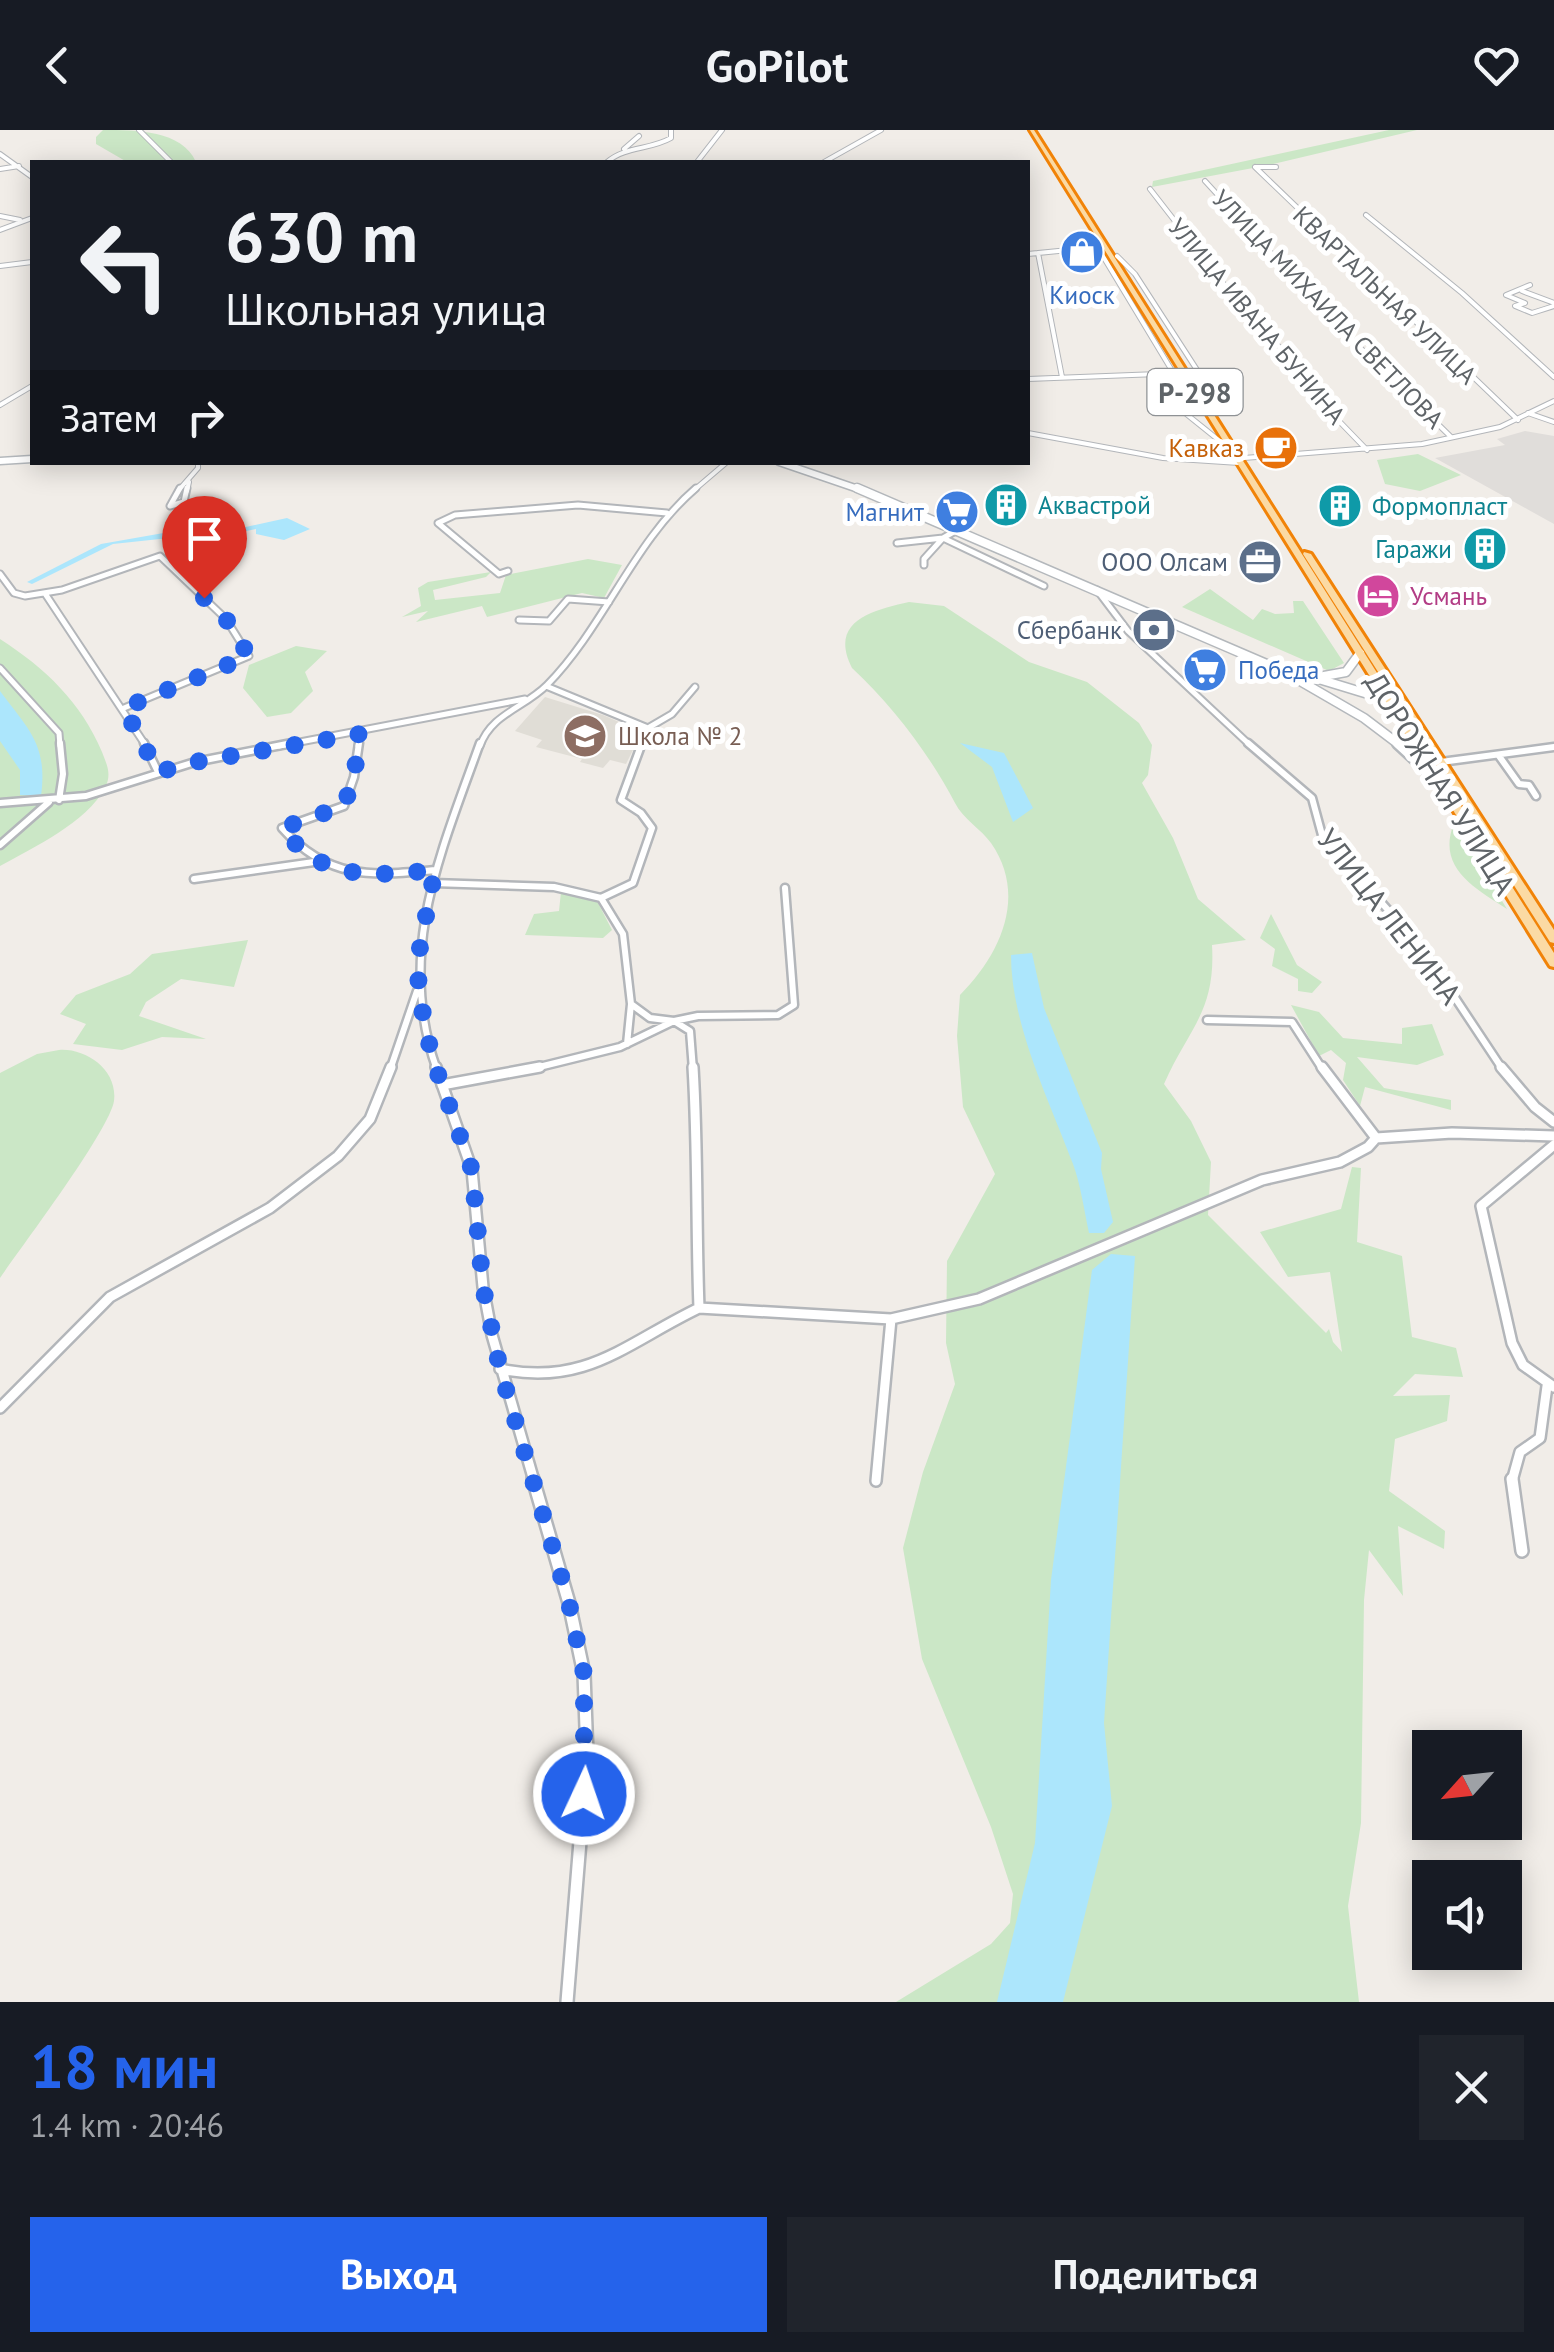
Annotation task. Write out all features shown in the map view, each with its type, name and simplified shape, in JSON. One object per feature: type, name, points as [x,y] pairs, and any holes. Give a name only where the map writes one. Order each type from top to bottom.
[{"type":"highway","name":"Р-298","points":[[1035,130],[1179,374],[1242,460]]},
{"type":"highway","name":"Р-298","points":[[1104,249],[1117,256],[1207,398],[1360,654]]},
{"type":"highway","name":"ДОРОЖНАЯ УЛИЦА","points":[[1242,460],[1554,939]]},
{"type":"highway","name":"ДОРОЖНАЯ УЛИЦА","points":[[1360,654],[1554,963]]},
{"type":"main road","points":[[0,461],[30,458]]},
{"type":"main road","name":"УЛИЦА ЛЕНИНА","points":[[789,465],[863,488],[1266,663]]},
{"type":"main road","points":[[1314,677],[1346,672],[1360,654]]},
{"type":"main road","points":[[1266,663],[1375,693],[1404,705]]},
{"type":"main road","points":[[1266,663],[1358,710],[1392,735],[1445,787]]},
{"type":"main road","points":[[1358,710],[1360,700],[1375,693]]},
{"type":"street","points":[[138,130],[170,160]]},
{"type":"street","points":[[624,149],[657,147],[671,138],[671,130]]},
{"type":"street","points":[[699,160],[722,130]]},
{"type":"street","points":[[828,160],[880,130]]},
{"type":"street","points":[[610,160],[639,136]]},
{"type":"street","points":[[0,154],[30,175]]},
{"type":"street","points":[[0,169],[19,166]]},
{"type":"street","name":"КВАРТАЛЬНАЯ УЛИЦА","points":[[1276,167],[1255,167],[1518,420]]},
{"type":"street","name":"УЛИЦА МИХАИЛА СВЕТЛОВА","points":[[1205,181],[1342,330],[1451,438]]},
{"type":"street","name":"УЛИЦА ИВАНА БУНИНА","points":[[1150,189],[1248,315],[1294,362],[1338,420],[1368,450]]},
{"type":"street","name":"КВАРТАЛЬНАЯ УЛИЦА","points":[[1366,215],[1462,293],[1554,376]]},
{"type":"street","points":[[0,216],[24,220]]},
{"type":"street","points":[[0,230],[30,218]]},
{"type":"street","points":[[1030,254],[1086,249],[1091,254],[1104,249]]},
{"type":"street","points":[[1038,253],[1062,377]]},
{"type":"street","points":[[0,266],[30,262]]},
{"type":"street","points":[[1530,285],[1518,289],[1554,304]]},
{"type":"street","points":[[1522,290],[1506,295],[1525,303],[1515,306],[1532,313],[1554,304]]},
{"type":"street","points":[[1162,374],[1186,413],[1231,450]]},
{"type":"street","points":[[1030,378],[1179,374]]},
{"type":"street","points":[[0,405],[30,387]]},
{"type":"street","points":[[1030,433],[1163,458],[1242,460],[1368,450],[1451,438],[1518,420],[1554,401]]},
{"type":"street","points":[[1528,413],[1554,422]]},
{"type":"street","points":[[189,482],[171,499],[170,506],[184,502],[197,465]]},
{"type":"street","points":[[0,1408],[88,1315],[110,1298],[270,1208],[338,1156],[370,1119],[404,1037],[418,990],[420,947],[435,870],[486,728],[546,686],[609,602],[667,512],[723,465]]},
{"type":"street","points":[[508,572],[498,574],[438,523],[454,515],[578,505],[667,512]]},
{"type":"street","points":[[924,565],[924,558],[959,529]]},
{"type":"street","points":[[896,542],[944,538],[1044,586]]},
{"type":"street","points":[[0,574],[14,593],[25,597],[46,595],[160,556],[226,619],[249,656],[124,708]]},
{"type":"street","name":"УЛИЦА ЛЕНИНА","points":[[1097,590],[1099,601],[1171,673],[1312,798],[1315,824],[1322,836],[1353,876],[1422,948],[1492,1052],[1539,1113],[1554,1122]]},
{"type":"street","points":[[46,595],[124,708],[158,772]]},
{"type":"street","points":[[519,620],[549,621],[568,599],[609,602]]},
{"type":"street","points":[[0,668],[59,733],[63,774],[55,801],[0,845]]},
{"type":"street","points":[[546,686],[648,728]]},
{"type":"street","points":[[433,883],[554,887],[601,898],[633,883],[652,828],[641,813],[621,800],[648,728],[672,714],[694,687]]},
{"type":"street","points":[[0,804],[55,801],[112,789],[195,762],[360,734],[525,699]]},
{"type":"street","points":[[314,862],[282,828],[344,806],[354,776],[360,734]]},
{"type":"street","points":[[1441,762],[1554,746]]},
{"type":"street","points":[[1499,756],[1519,784],[1529,785],[1536,796]]},
{"type":"street","points":[[194,879],[314,862],[348,871],[435,870]]},
{"type":"street","points":[[442,1086],[571,1060],[627,1044],[674,1021],[698,1016],[778,1015],[794,1005],[784,888]]},
{"type":"street","points":[[601,898],[623,934],[631,1004],[627,1044]]},
{"type":"street","points":[[418,990],[442,1086],[472,1170],[483,1287],[500,1369],[569,1603],[584,1674],[586,1754],[567,2002]]},
{"type":"street","points":[[631,1004],[650,1018],[674,1021],[690,1030],[698,1143],[699,1308]]},
{"type":"street","points":[[1207,1020],[1292,1022],[1305,1046],[1376,1138]]},
{"type":"street","points":[[500,1369],[525,1374],[594,1367],[664,1322],[699,1308],[891,1319],[980,1299],[1262,1180],[1340,1162],[1368,1147],[1376,1138],[1417,1133],[1501,1134],[1529,1139],[1554,1136]]},
{"type":"street","points":[[1522,1550],[1512,1478],[1520,1452],[1540,1438],[1551,1386],[1522,1365],[1512,1343],[1481,1206],[1554,1145]]},
{"type":"street","points":[[876,1482],[891,1319]]},
{"type":"shaded area","points":[[1525,431],[1554,436],[1554,524],[1435,458],[1505,445],[1497,439]]},
{"type":"shaded area","name":"Школа № 2","points":[[545,697],[642,732],[626,764],[610,760],[603,768],[580,762],[582,759],[536,747],[542,740],[515,731]]},
{"type":"green space","points":[[103,130],[157,134],[180,144],[195,160],[124,160],[96,144],[96,137]]},
{"type":"green space","points":[[1389,130],[1417,130],[1269,165],[1152,187],[1153,181]]},
{"type":"green space","points":[[1418,454],[1461,475],[1420,491],[1385,484],[1377,460]]},
{"type":"green space","points":[[588,559],[622,565],[604,598],[582,593],[487,617],[482,606],[416,622],[428,611],[402,617],[421,606],[418,588],[428,582],[491,572],[486,577],[433,590],[435,600],[500,593],[506,575]]},
{"type":"green space","points":[[1210,589],[1253,620],[1262,609],[1275,614],[1294,613],[1293,601],[1303,601],[1344,663],[1329,671],[1182,607]]},
{"type":"green space","points":[[909,602],[944,606],[1029,662],[1087,682],[1139,723],[1152,745],[1148,775],[1142,783],[1173,838],[1198,899],[1246,940],[1212,945],[1205,1004],[1164,1084],[1191,1121],[1211,1162],[1208,1215],[1326,1333],[1329,1329],[1342,1352],[1330,1272],[1288,1277],[1260,1232],[1341,1209],[1352,1167],[1361,1168],[1357,1242],[1402,1256],[1412,1337],[1456,1348],[1463,1377],[1415,1374],[1393,1396],[1450,1395],[1447,1421],[1395,1439],[1389,1491],[1445,1531],[1444,1549],[1398,1526],[1403,1596],[1369,1550],[1364,1600],[1361,1823],[1348,1906],[1359,2002],[896,2002],[991,1944],[1010,1923],[1013,1894],[991,1827],[922,1659],[903,1548],[923,1472],[955,1384],[946,1343],[947,1261],[995,1174],[963,1107],[957,1036],[960,995],[987,962],[1004,924],[1008,904],[1002,863],[991,843],[958,809],[922,749],[896,714],[852,668],[846,652],[846,639],[858,620]]},
{"type":"green space","points":[[0,639],[47,674],[84,717],[106,761],[108,774],[105,788],[85,812],[58,833],[0,866]]},
{"type":"green space","points":[[296,646],[327,651],[305,672],[313,691],[291,713],[267,717],[243,688],[249,665]]},
{"type":"green space","points":[[1454,823],[1507,909],[1471,884],[1454,864],[1450,839]]},
{"type":"green space","points":[[561,892],[596,899],[612,930],[603,938],[525,935],[534,914],[559,911]]},
{"type":"green space","points":[[1271,914],[1297,965],[1322,982],[1312,993],[1298,991],[1298,979],[1272,966],[1275,949],[1260,938]]},
{"type":"green space","points":[[248,940],[234,987],[181,979],[146,1002],[139,1016],[206,1039],[162,1037],[122,1050],[73,1044],[86,1024],[60,1014],[76,995],[130,974],[152,954]]},
{"type":"green space","points":[[1291,1005],[1319,1012],[1343,1038],[1402,1044],[1402,1028],[1432,1024],[1444,1055],[1417,1065],[1357,1057],[1384,1088],[1451,1100],[1451,1110],[1365,1087],[1360,1106],[1343,1080],[1346,1063],[1331,1050],[1319,1056]]},
{"type":"green space","points":[[59,1050],[80,1053],[98,1063],[111,1080],[114,1101],[82,1162],[0,1278],[0,1073],[37,1054]]},
{"type":"water","points":[[287,518],[310,529],[284,540],[256,534],[256,529],[197,541],[188,536],[113,544],[32,584],[27,582],[101,544],[192,528],[232,530]]},
{"type":"water","points":[[0,691],[34,738],[41,763],[41,796],[20,795],[20,770],[0,741]]},
{"type":"water","points":[[960,743],[1004,753],[1033,808],[1013,822],[992,767]]},
{"type":"water","points":[[1032,953],[1044,1008],[1102,1153],[1101,1169],[1113,1222],[1104,1233],[1089,1233],[1076,1172],[1017,1008],[1011,955]]},
{"type":"water","points":[[1111,1254],[1135,1256],[1104,1723],[1112,1806],[1063,2002],[997,2002],[1035,1843],[1051,1580],[1092,1270]]},
{"type":"place","name":"Киоск","points":[[1082,252]]},
{"type":"place","name":"Кавказ","points":[[1276,448]]},
{"type":"place","name":"Аквастрой","points":[[1006,505]]},
{"type":"place","name":"Формопласт","points":[[1340,506]]},
{"type":"place","name":"Магнит","points":[[957,512]]},
{"type":"place","name":"Гаражи","points":[[1485,549]]},
{"type":"place","name":"ООО Олсам","points":[[1260,562]]},
{"type":"place","name":"Усмань","points":[[1378,596]]},
{"type":"place","name":"Сбербанк","points":[[1154,630]]},
{"type":"place","name":"Победа","points":[[1205,670]]},
{"type":"place","name":"Школа № 2","points":[[585,736]]},
{"type":"route","points":[[204,598],[226,619],[249,656],[124,708],[158,772],[360,734],[354,776],[344,806],[282,828],[314,862],[333,868],[401,874],[435,870],[420,947],[418,990],[432,1057],[472,1170],[483,1287],[492,1335],[511,1412],[569,1603],[584,1674],[584,1794]]}]
